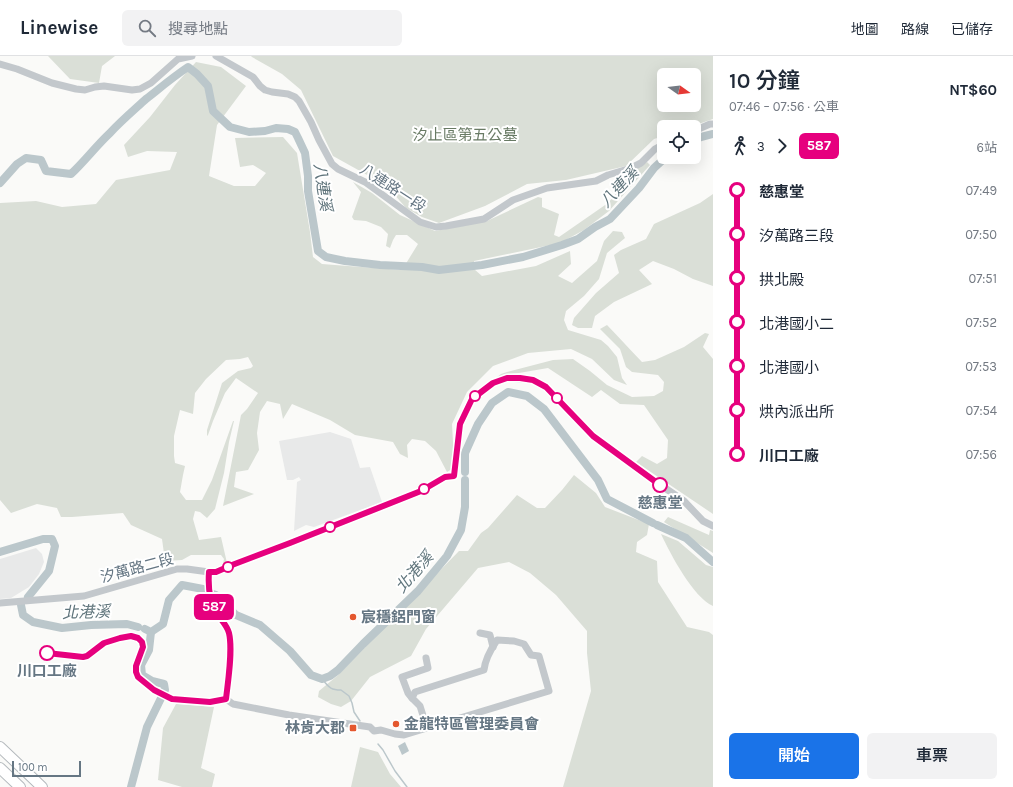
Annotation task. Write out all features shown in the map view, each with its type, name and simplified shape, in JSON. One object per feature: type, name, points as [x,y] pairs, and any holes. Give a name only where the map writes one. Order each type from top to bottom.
[{"type":"highway","points":[[0,747],[42,787]]},
{"type":"highway","points":[[0,768],[20,787]]},
{"type":"street","points":[[0,64],[52,83],[76,89],[85,90],[104,86],[132,90],[140,89],[151,83],[178,59],[189,56]]},
{"type":"street","name":"八連路一段","points":[[216,56],[253,77],[265,90],[295,96],[311,122],[318,140],[332,164],[338,170],[366,182],[420,222],[436,226],[446,226],[484,219],[513,200],[547,188],[596,181],[608,175],[631,168],[641,162],[657,148]]},
{"type":"street","points":[[701,128],[713,124]]},
{"type":"street","name":"汐萬路二段","points":[[0,603],[84,596],[177,569],[216,572],[421,491],[445,477],[454,476],[460,424],[472,399],[493,383],[507,378],[533,380],[546,387],[593,436],[684,501],[703,522],[713,526]]},
{"type":"street","points":[[209,572],[208,582],[211,599],[229,633],[230,656],[226,699],[233,704],[289,716],[370,727],[374,731],[381,730],[404,735],[549,690],[539,656],[531,655],[524,644],[514,641],[497,640],[487,658],[484,670],[415,692],[412,698]]},
{"type":"street","points":[[480,633],[490,635],[493,647]]},
{"type":"street","points":[[426,658],[428,668],[402,677],[408,693],[420,706],[427,728]]},
{"type":"shaded area","points":[[330,432],[351,439],[360,468],[370,467],[382,502],[314,527],[306,525],[294,531],[297,482],[301,480],[299,477],[293,480],[287,480],[279,441]]},
{"type":"shaded area","points":[[36,548],[42,554],[44,562],[39,574],[29,587],[11,598],[0,599],[0,559]]},
{"type":"shaded area","points":[[405,742],[409,751],[402,755],[398,746]]},
{"type":"green space","points":[[48,56],[115,56],[102,66],[99,83],[70,79]]},
{"type":"green space","name":"汐止區第五公墓","points":[[251,56],[713,56],[713,119],[701,123],[701,120],[657,120],[657,138],[654,139],[626,166],[566,180],[527,184],[485,206],[439,223],[422,217],[406,208],[387,186],[333,156],[301,90],[282,74]]},
{"type":"green space","points":[[196,62],[221,67],[246,86],[217,125],[209,176],[234,186],[255,186],[266,173],[253,165],[240,167],[235,138],[283,137],[297,153],[313,257],[322,264],[402,270],[418,244],[407,235],[396,235],[390,248],[386,246],[388,234],[381,227],[366,221],[354,220],[352,217],[361,192],[353,182],[372,193],[400,215],[435,231],[487,221],[538,197],[542,198],[542,207],[559,214],[554,235],[559,237],[608,203],[620,189],[617,179],[647,162],[650,165],[609,211],[584,230],[560,243],[474,261],[474,269],[482,276],[536,266],[570,251],[571,264],[558,276],[572,283],[597,261],[604,241],[613,231],[622,232],[625,238],[607,253],[599,279],[584,296],[566,311],[564,320],[568,330],[601,340],[608,346],[617,357],[622,378],[627,385],[614,380],[592,359],[571,349],[528,353],[493,366],[467,392],[452,424],[454,460],[452,469],[447,472],[436,451],[425,441],[412,439],[407,445],[408,458],[400,454],[393,442],[355,435],[330,420],[292,404],[283,419],[280,404],[267,401],[260,412],[257,433],[259,450],[248,470],[236,472],[234,487],[254,494],[223,506],[241,415],[258,393],[236,378],[225,393],[207,436],[207,430],[222,383],[238,371],[251,368],[253,366],[248,357],[226,360],[206,379],[195,393],[193,414],[180,410],[174,436],[174,456],[175,463],[185,466],[180,492],[186,500],[202,500],[212,480],[234,421],[215,509],[207,518],[200,512],[195,511],[193,519],[199,540],[221,537],[227,563],[223,564],[224,559],[221,555],[191,555],[182,560],[165,561],[162,539],[131,525],[123,513],[61,517],[57,508],[37,504],[11,513],[0,500],[0,203],[36,201],[62,207],[96,204],[116,180],[170,170],[177,152],[147,151],[128,157],[124,145],[150,117],[175,85]]},
{"type":"green space","points":[[713,194],[713,286],[693,279],[674,269],[653,261],[639,270],[652,284],[614,302],[595,316],[592,328],[578,328],[572,325],[574,318],[596,293],[619,273],[614,255],[621,250],[646,239],[654,224],[700,203]]},
{"type":"green space","points":[[607,325],[642,362],[655,360],[684,347],[705,333],[709,334],[703,347],[713,359],[713,514],[636,462],[642,456],[657,464],[667,458],[668,440],[644,405],[620,404],[601,390],[592,397],[548,368],[507,374],[496,378],[507,372],[553,360],[573,359],[607,385],[632,397],[654,396],[663,391],[664,382],[658,375],[632,372],[626,367],[620,349],[600,329]]},
{"type":"green space","points":[[574,475],[596,493],[605,507],[649,524],[647,535],[637,542],[636,552],[657,561],[658,582],[687,627],[709,632],[713,635],[713,787],[563,787],[591,691],[587,653],[587,631],[556,595],[530,573],[509,562],[478,568],[426,629],[411,656],[370,677],[351,701],[341,707],[331,704],[318,697],[319,691],[337,676],[459,551],[468,551],[481,533],[488,528],[517,495],[537,508],[545,508]]},
{"type":"green space","points":[[668,517],[709,535],[710,530],[713,531],[713,553],[664,522]]},
{"type":"green space","points":[[661,534],[678,541],[706,565],[713,567],[713,606],[705,601],[690,585]]},
{"type":"green space","points":[[176,704],[214,707],[201,768],[215,774],[212,787],[182,787],[158,780],[163,728]]},
{"type":"green space","points":[[360,747],[378,752],[390,774],[401,787],[351,787]]},
{"type":"waterway","name":"八連溪","points":[[0,183],[17,164],[26,158],[41,160],[46,171],[71,174],[105,138],[146,99],[188,67],[208,86],[213,111],[230,127],[249,132],[265,131],[276,128],[288,129],[295,132],[305,153],[308,191],[318,251],[326,257],[345,261],[380,265],[422,267],[439,270],[482,265],[523,257],[562,245],[578,239],[610,219],[639,188],[658,164]]},
{"type":"waterway","name":"八連溪","points":[[701,137],[713,134]]},
{"type":"waterway","name":"北港溪","points":[[465,472],[465,453],[478,424],[492,403],[508,392],[527,396],[544,409],[598,480],[607,499],[653,523]]},
{"type":"waterway","name":"北港溪","points":[[213,594],[216,595],[236,615],[260,625],[290,651],[311,675],[322,679],[330,676],[338,670],[418,591],[447,556],[461,530],[465,507],[465,480]]},
{"type":"waterway","name":"北港溪","points":[[657,525],[686,538],[713,562]]},
{"type":"waterway","name":"北港溪","points":[[0,552],[43,539],[52,539],[55,546],[49,571],[28,597]]},
{"type":"waterway","name":"北港溪","points":[[145,629],[151,632],[163,624],[169,600],[182,585],[206,590]]},
{"type":"waterway","name":"北港溪","points":[[21,605],[23,615],[33,622],[62,628],[91,625],[127,624],[138,627]]},
{"type":"waterway","points":[[131,787],[147,727],[165,690],[164,684],[152,681],[142,675],[141,665],[149,650],[151,632]]},
{"type":"waterway","points":[[322,679],[330,688],[341,690],[349,696],[354,712],[360,721]]},
{"type":"waterway","points":[[378,744],[407,787]]},
{"type":"bus line","name":"587","points":[[47,653],[83,657],[87,656],[104,643],[131,636],[138,638],[142,642],[143,647],[136,666],[138,677],[154,690],[172,699],[210,702],[226,699],[230,656],[229,633],[211,599],[208,582],[209,572],[216,572],[421,491],[445,477],[454,476],[460,424],[472,399],[493,383],[507,378],[533,380],[546,387],[593,436],[660,485]]},
{"type":"place","name":"慈惠堂","points":[[660,485]]},
{"type":"place","name":"宸穩鋁門窗","points":[[353,617]]},
{"type":"place","name":"川口工廠","points":[[47,653]]},
{"type":"place","name":"金龍特區管理委員會","points":[[396,724]]},
{"type":"place","name":"林肯大郡","points":[[353,728]]}]
